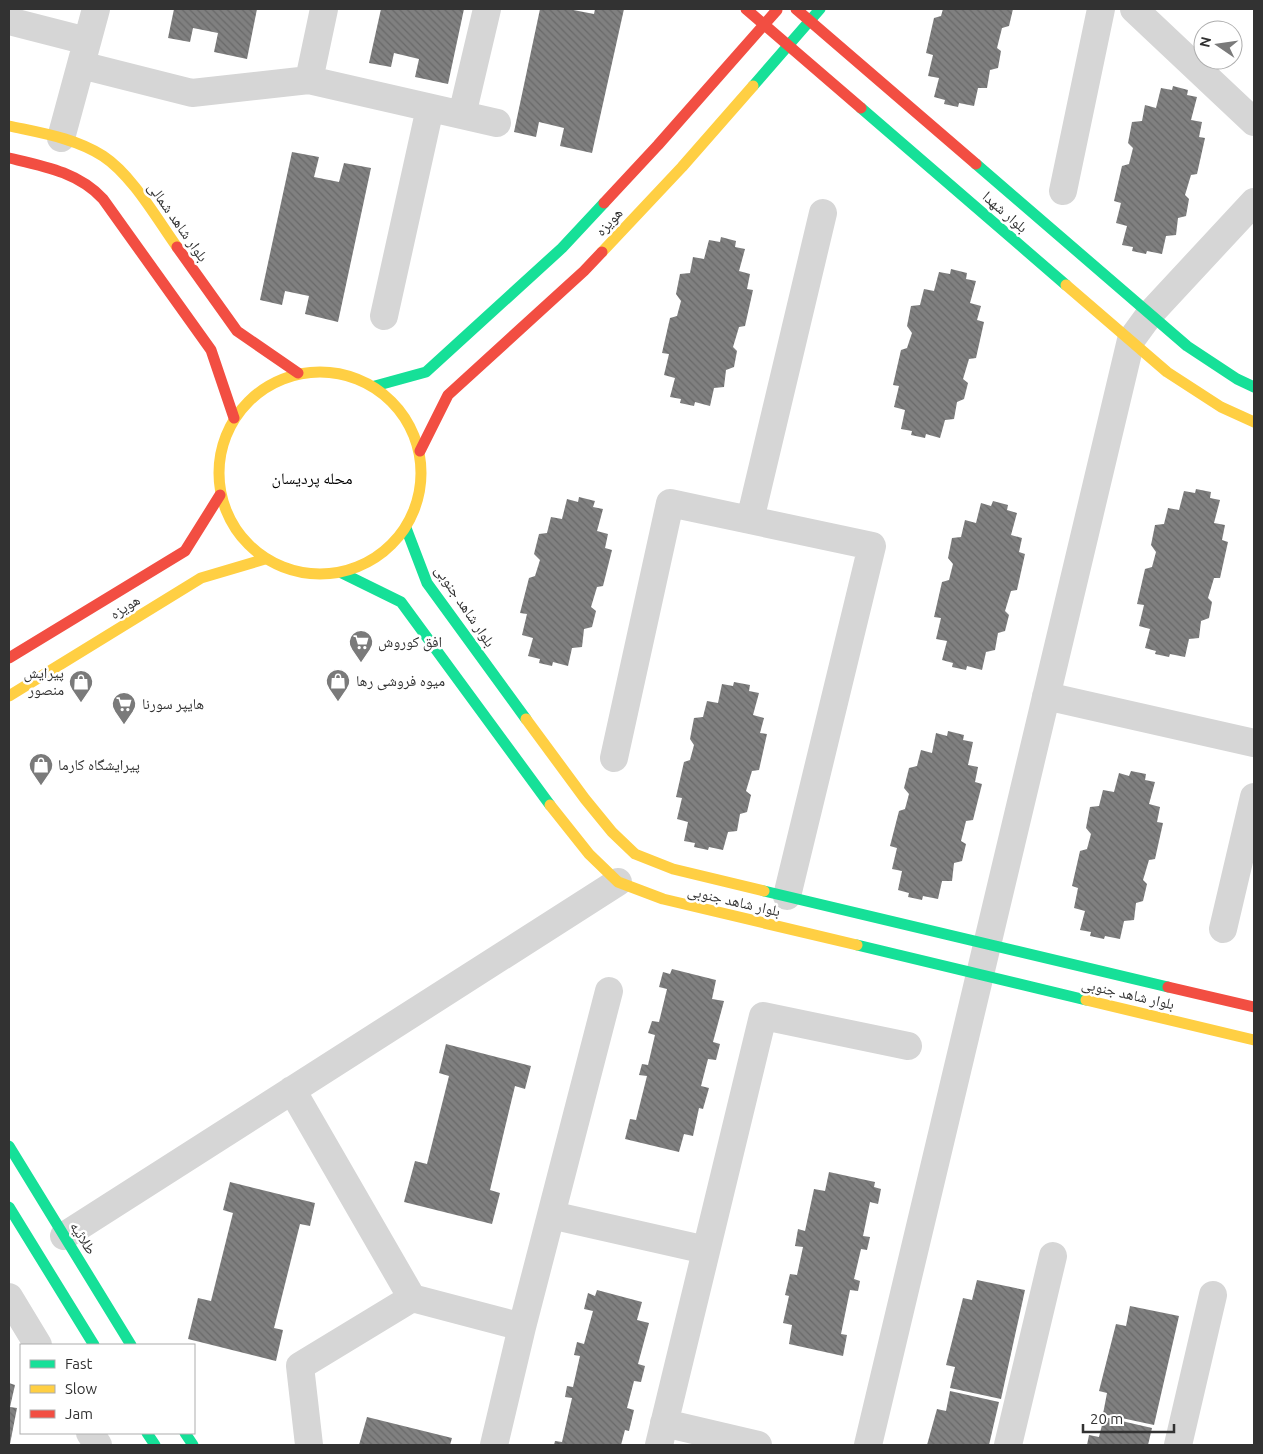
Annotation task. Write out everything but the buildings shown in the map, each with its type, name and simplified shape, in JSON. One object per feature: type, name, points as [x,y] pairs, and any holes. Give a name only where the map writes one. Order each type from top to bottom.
[{"type":"street","points":[[61,138],[96,9]]},
{"type":"street","points":[[309,80],[324,9]]},
{"type":"street","points":[[462,115],[487,9]]},
{"type":"street","name":"بلوار شهدا","points":[[746,9],[1167,372],[1221,407],[1254,422]]},
{"type":"street","name":"هویزه","points":[[375,386],[426,372],[562,248],[658,145],[778,9]]},
{"type":"street","name":"بلوار شهدا","points":[[796,9],[1187,346],[1236,379],[1254,387]]},
{"type":"street","name":"هویزه","points":[[420,451],[448,395],[584,271],[682,167],[820,9]]},
{"type":"street","points":[[1063,191],[1101,9]]},
{"type":"street","points":[[1134,9],[1254,122]]},
{"type":"street","points":[[9,21],[84,53],[192,93],[309,80],[497,123]]},
{"type":"street","points":[[384,316],[430,108]]},
{"type":"street","name":"بلوار شاهد شمالی","points":[[9,126],[61,138],[88,148],[114,164],[133,185],[237,331],[298,373]]},
{"type":"street","points":[[9,158],[52,169],[74,177],[93,189],[109,206],[211,350],[234,418]]},
{"type":"street","points":[[868,1445],[1131,340],[1150,314],[1254,202]]},
{"type":"street","points":[[750,520],[823,213]]},
{"type":"street","points":[[338,372],[375,386],[404,414],[420,451],[420,490],[406,528],[378,557],[342,573],[302,574],[265,559],[236,532],[220,495],[220,455],[234,418],[261,389],[298,373],[338,372]]},
{"type":"street","name":"هویزه","points":[[9,658],[185,551],[220,495]]},
{"type":"street","points":[[614,758],[670,503],[872,546],[786,896]]},
{"type":"street","name":"بلوار شاهد جنوبی","points":[[406,528],[427,583],[585,799],[612,832],[635,854],[673,869],[1254,1007]]},
{"type":"street","name":"هویزه","points":[[9,696],[201,578],[265,559]]},
{"type":"street","name":"بلوار شاهد جنوبی","points":[[342,573],[401,602],[560,819],[589,854],[618,882],[663,899],[1254,1040]]},
{"type":"street","points":[[1046,696],[1254,743]]},
{"type":"street","points":[[1223,929],[1254,797]]},
{"type":"street","points":[[52,1246],[618,882]]},
{"type":"street","points":[[494,1445],[522,1327],[609,991]]},
{"type":"street","points":[[758,1445],[662,1434],[763,1016],[908,1046]]},
{"type":"street","points":[[292,1090],[412,1298],[522,1327]]},
{"type":"street","name":"طلائیه","points":[[9,1146],[94,1344]]},
{"type":"street","name":"طلائیه","points":[[9,1206],[52,1246],[130,1344]]},
{"type":"street","points":[[552,1215],[706,1250]]},
{"type":"street","points":[[1008,1445],[1053,1256]]},
{"type":"street","points":[[1178,1445],[1213,1296]]},
{"type":"street","points":[[9,1297],[37,1344]]},
{"type":"street","points":[[309,1445],[300,1366],[412,1298]]},
{"type":"street","points":[[91,1434],[98,1445]]},
{"type":"street","points":[[149,1434],[155,1445]]},
{"type":"street","points":[[186,1434],[193,1445]]},
{"type":"traffic: fast","points":[[753,86],[820,9]]},
{"type":"traffic: fast","points":[[861,108],[1066,285]]},
{"type":"traffic: fast","points":[[976,164],[1187,346],[1237,379],[1254,387]]},
{"type":"traffic: fast","points":[[375,386],[426,372],[562,248],[604,203]]},
{"type":"traffic: fast","points":[[406,528],[427,583],[526,719]]},
{"type":"traffic: fast","points":[[342,573],[401,602],[550,805]]},
{"type":"traffic: fast","points":[[764,891],[1168,987]]},
{"type":"traffic: fast","points":[[857,945],[1086,1000]]},
{"type":"traffic: fast","points":[[9,1146],[130,1344]]},
{"type":"traffic: fast","points":[[9,1207],[93,1344]]},
{"type":"traffic: fast","points":[[148,1434],[155,1445]]},
{"type":"traffic: fast","points":[[186,1434],[193,1445]]},
{"type":"traffic: slow","points":[[602,252],[682,167],[753,86]]},
{"type":"traffic: slow","points":[[9,126],[69,140],[103,156],[114,164],[134,186],[177,247]]},
{"type":"traffic: slow","points":[[1066,285],[1167,372],[1221,407],[1254,422]]},
{"type":"traffic: slow","points":[[320,372],[349,376],[368,384],[384,395],[398,409],[409,425],[417,444],[421,473],[417,502],[409,521],[398,537],[384,551],[368,562],[349,570],[320,574],[291,570],[272,562],[256,551],[242,537],[231,521],[223,502],[219,473],[223,444],[231,425],[242,409],[256,395],[272,384],[291,376],[320,372]]},
{"type":"traffic: slow","points":[[9,696],[201,578],[265,559]]},
{"type":"traffic: slow","points":[[526,719],[585,799],[612,832],[635,854],[673,869],[764,891]]},
{"type":"traffic: slow","points":[[550,805],[589,854],[618,882],[663,899],[857,945]]},
{"type":"traffic: slow","points":[[1086,1000],[1254,1040]]},
{"type":"traffic: jam","points":[[746,9],[861,108]]},
{"type":"traffic: jam","points":[[796,9],[976,164]]},
{"type":"traffic: jam","points":[[604,203],[777,10]]},
{"type":"traffic: jam","points":[[9,158],[47,167],[71,176],[83,182],[103,199],[211,350],[234,418]]},
{"type":"traffic: jam","points":[[177,247],[237,331],[298,373]]},
{"type":"traffic: jam","points":[[420,451],[448,395],[584,271],[602,252]]},
{"type":"traffic: jam","points":[[9,658],[185,551],[220,495]]},
{"type":"traffic: jam","points":[[1168,987],[1254,1007]]},
{"type":"place","name":"افق کوروش","points":[[361,663]]},
{"type":"place","name":"میوه فروشی رها","points":[[338,702]]},
{"type":"place","name":"پیرایش منصور","points":[[81,703]]},
{"type":"place","name":"هایپر سورنا","points":[[124,725]]},
{"type":"place","name":"پیرایشگاه کارما","points":[[41,786]]},
{"type":"district","name":"محله پردیسان","points":[[312,478]]}]
